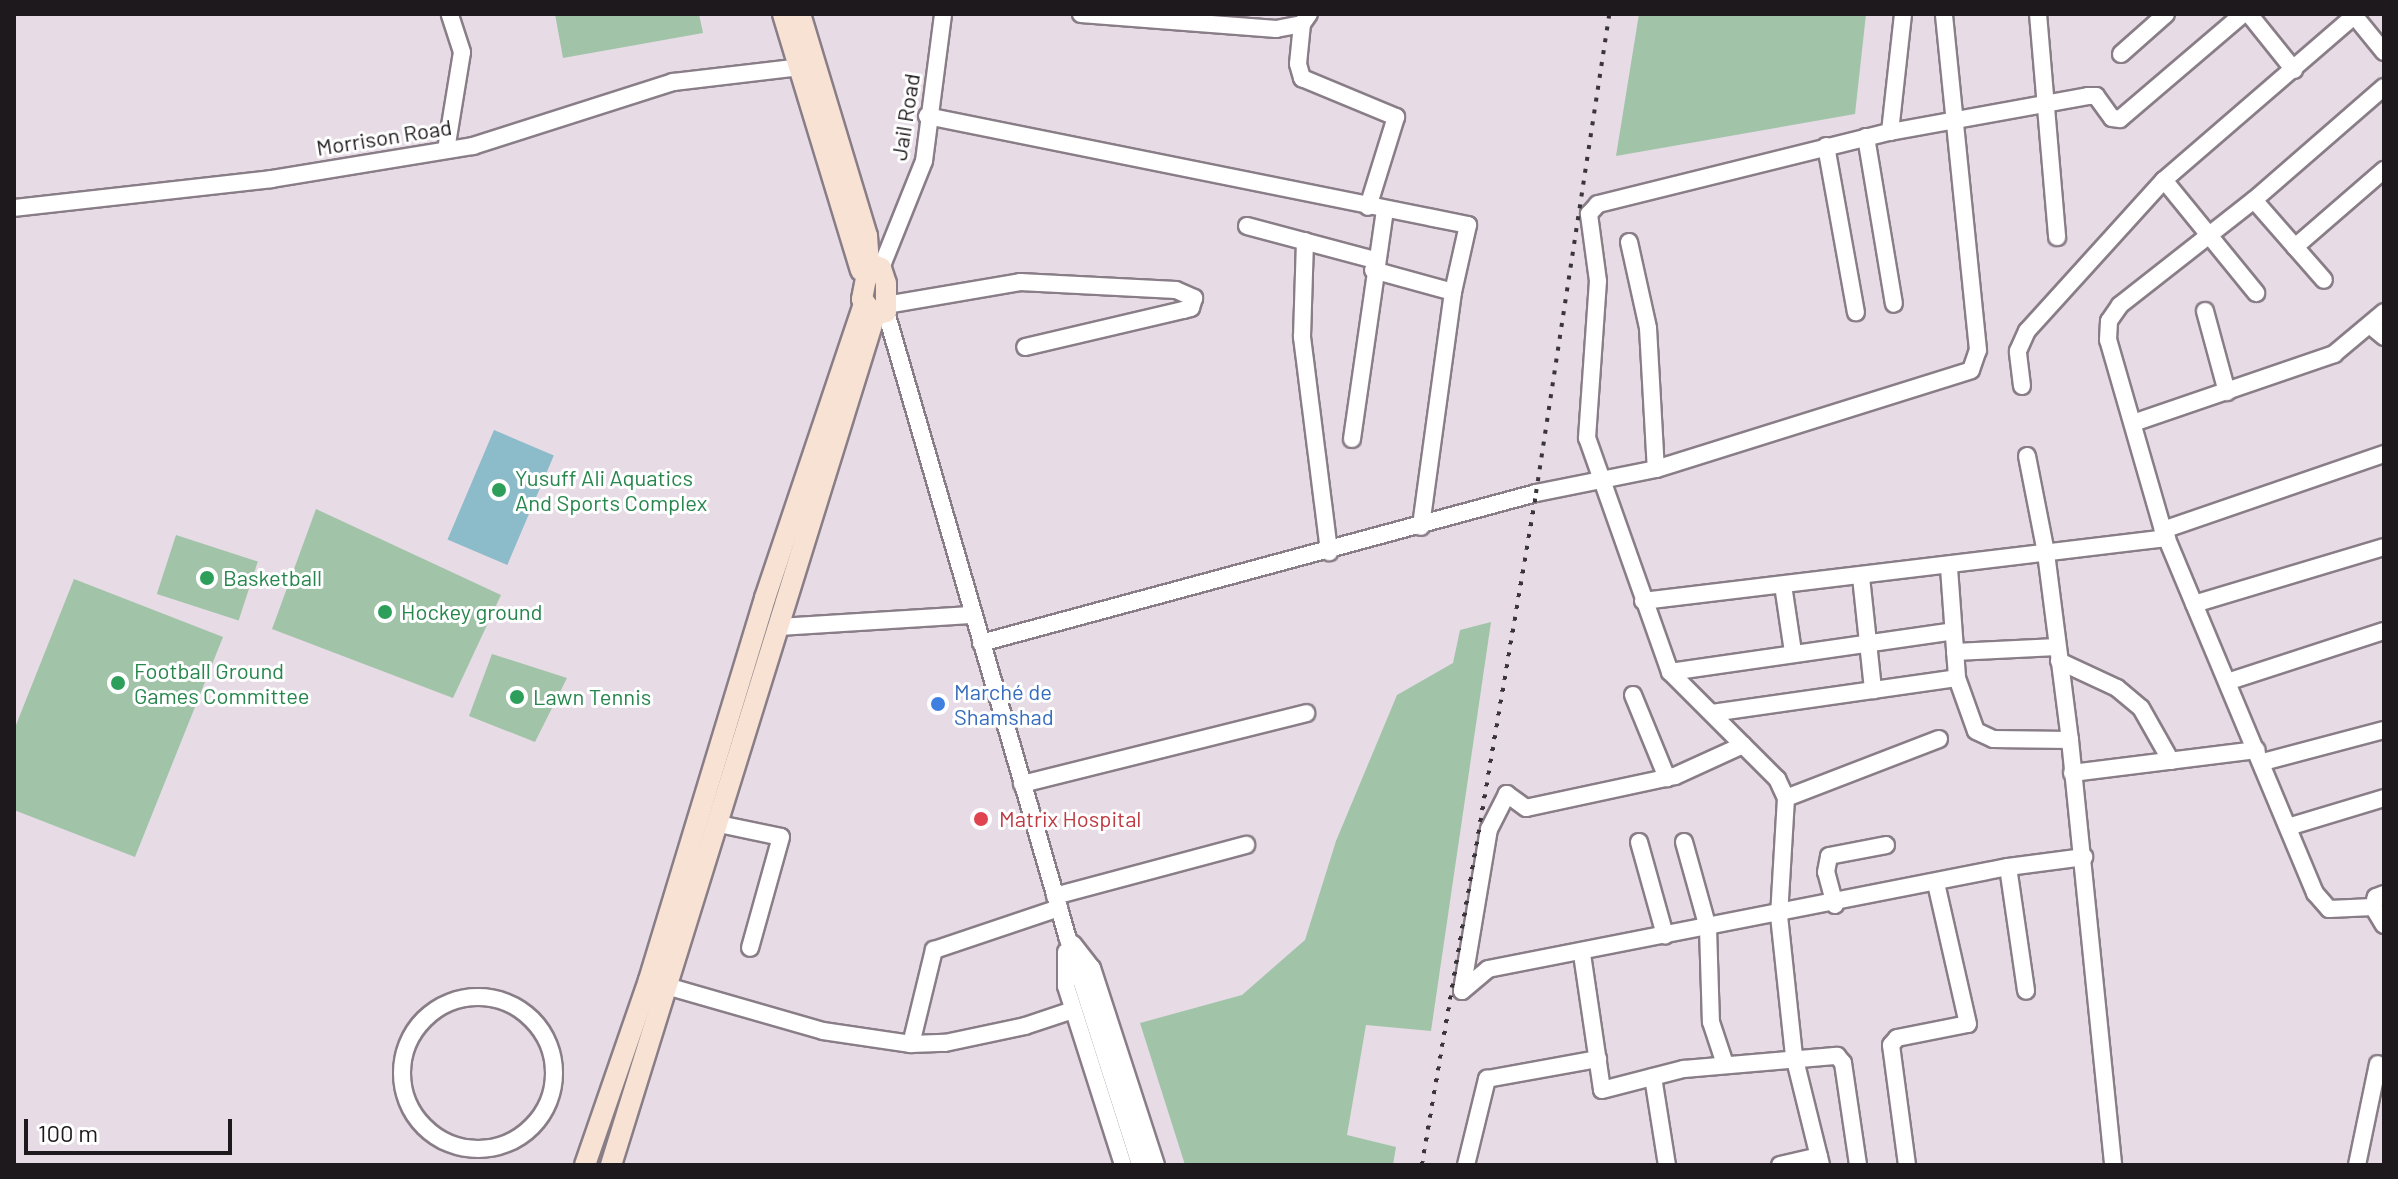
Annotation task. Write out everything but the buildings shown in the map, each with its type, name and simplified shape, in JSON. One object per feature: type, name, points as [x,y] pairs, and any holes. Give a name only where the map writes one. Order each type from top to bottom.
[{"type":"main road","points":[[611,1165],[670,987],[878,309],[867,236],[807,66],[783,14]]},
{"type":"main road","points":[[800,14],[807,66]]},
{"type":"main road","points":[[585,1165],[658,952],[765,598],[878,309]]},
{"type":"street","points":[[446,150],[462,52],[450,14]]},
{"type":"street","name":"Jail Road","points":[[871,269],[924,161],[927,116],[943,14]]},
{"type":"street","points":[[1081,14],[1166,18],[1276,29],[1306,19],[1298,64],[1302,78],[1396,117],[1368,207]]},
{"type":"street","points":[[1890,132],[1903,14]]},
{"type":"street","points":[[981,643],[1329,552],[1536,493],[1656,469],[1971,370],[1978,350],[1944,14]]},
{"type":"street","points":[[2038,14],[2042,103],[2057,237]]},
{"type":"street","points":[[2121,54],[2166,14]]},
{"type":"street","points":[[1780,1165],[1820,1161],[1794,1056],[1779,916],[1786,798],[1777,779],[1670,672],[1587,438],[1598,281],[1591,208],[1826,146],[1953,117],[2096,96],[2112,118],[2120,119],[2243,14]]},
{"type":"street","points":[[2249,14],[2294,70]]},
{"type":"street","points":[[2022,386],[2018,351],[2027,331],[2164,180],[2294,70],[2353,15],[2384,52]]},
{"type":"street","name":"Morrison Road","points":[[14,208],[271,179],[446,150],[673,82],[807,66]]},
{"type":"street","points":[[2384,87],[2254,200],[2120,305],[2109,321],[2108,340],[2165,534],[2230,681],[2321,902],[2341,910],[2379,900],[2384,925]]},
{"type":"street","points":[[927,116],[1385,211],[1468,225],[1453,292],[1421,527]]},
{"type":"street","points":[[1866,137],[1894,304]]},
{"type":"street","points":[[1826,146],[1856,312]]},
{"type":"street","points":[[2295,247],[2384,170]]},
{"type":"street","points":[[2164,180],[2256,293]]},
{"type":"street","points":[[2254,200],[2324,280]]},
{"type":"street","points":[[1352,439],[1374,265],[1385,211]]},
{"type":"street","points":[[1247,226],[1305,241],[1453,292]]},
{"type":"street","points":[[1305,241],[1302,337],[1329,552]]},
{"type":"street","points":[[1629,242],[1648,328],[1656,469]]},
{"type":"street","points":[[1025,347],[1191,308],[1194,298],[1176,290],[1020,282],[878,309],[1077,969],[1140,1165]]},
{"type":"street","points":[[2205,311],[2227,392]]},
{"type":"street","points":[[2133,423],[2334,354],[2378,331],[2384,312]]},
{"type":"street","points":[[1643,601],[1949,568],[2165,534],[2384,454]]},
{"type":"street","points":[[2027,456],[2046,553],[2070,740],[2113,1165]]},
{"type":"street","points":[[2194,604],[2384,547]]},
{"type":"street","points":[[1949,568],[1957,678],[1976,731],[1993,739],[2070,740]]},
{"type":"street","points":[[1861,577],[1871,642],[1873,690]]},
{"type":"street","points":[[1783,585],[1793,652]]},
{"type":"street","points":[[779,627],[971,615]]},
{"type":"street","points":[[1670,672],[1953,631]]},
{"type":"street","points":[[2230,681],[2384,631]]},
{"type":"street","points":[[1955,652],[2058,654],[2117,688],[2141,708],[2171,761]]},
{"type":"street","points":[[1712,713],[1957,678]]},
{"type":"street","points":[[1633,695],[1667,778]]},
{"type":"street","points":[[1022,784],[1306,713]]},
{"type":"street","points":[[2072,773],[2171,761],[2260,756],[2384,730]]},
{"type":"street","points":[[1786,798],[1939,739]]},
{"type":"street","points":[[1743,745],[1667,778],[1526,808],[1507,794],[1489,829],[1462,991],[1488,969],[1779,916],[2008,867],[2084,857]]},
{"type":"street","points":[[2288,827],[2384,798]]},
{"type":"street","points":[[719,824],[781,837],[750,948]]},
{"type":"street","points":[[1639,842],[1665,935]]},
{"type":"street","points":[[1684,842],[1708,928],[1711,1022],[1725,1064]]},
{"type":"street","points":[[911,1044],[934,950],[1057,902],[1246,845]]},
{"type":"street","points":[[1835,905],[1826,872],[1829,856],[1886,845]]},
{"type":"street","points":[[2008,867],[2026,991]]},
{"type":"street","points":[[1907,1165],[1891,1045],[1897,1038],[1968,1024],[1936,883]]},
{"type":"street","points":[[1067,936],[1066,986],[1123,1165]]},
{"type":"street","points":[[1067,936],[1092,968],[1156,1165]]},
{"type":"street","points":[[1582,954],[1602,1090],[1725,1064],[1794,1056],[1837,1056],[1843,1063],[1858,1165]]},
{"type":"street","points":[[670,987],[823,1031],[911,1044],[945,1043],[1025,1026],[1073,1010]]},
{"type":"street","points":[[474,994],[504,999],[530,1015],[548,1039],[555,1069],[550,1099],[535,1125],[510,1143],[480,1150],[450,1145],[424,1129],[406,1104],[399,1075],[408,1047],[433,1012],[445,1001],[474,994]]},
{"type":"street","points":[[1466,1165],[1487,1079],[1598,1059]]},
{"type":"street","points":[[2357,1165],[2378,1064]]},
{"type":"street","points":[[1653,1077],[1667,1165]]},
{"type":"green space","points":[[555,14],[699,14],[703,33],[563,58]]},
{"type":"green space","points":[[1639,14],[1866,14],[1855,114],[1616,156]]},
{"type":"green space","name":"Hockey ground","points":[[316,509],[501,595],[453,698],[272,629]]},
{"type":"green space","name":"Basketball","points":[[176,535],[258,562],[239,621],[157,594]]},
{"type":"green space","name":"Football Ground Games Committee","points":[[74,579],[223,637],[135,857],[14,810],[14,730]]},
{"type":"green space","points":[[1491,622],[1431,1031],[1366,1025],[1347,1135],[1396,1147],[1393,1165],[1185,1165],[1140,1023],[1242,995],[1305,940],[1336,841],[1397,695],[1453,663],[1460,630]]},
{"type":"green space","name":"Lawn Tennis","points":[[492,654],[567,678],[535,742],[469,716]]},
{"type":"water","points":[[494,430],[554,455],[507,565],[448,540]]},
{"type":"railway","points":[[1422,1165],[1536,493],[1609,14]]},
{"type":"place","name":"Yusuff Ali Aquatics And Sports Complex","points":[[499,490]]},
{"type":"place","name":"Basketball","points":[[207,578]]},
{"type":"place","name":"Hockey ground","points":[[385,612]]},
{"type":"place","name":"Football Ground Games Committee","points":[[118,683]]},
{"type":"place","name":"Lawn Tennis","points":[[517,697]]},
{"type":"place","name":"Marché de Shamshad","points":[[938,704]]},
{"type":"place","name":"Matrix Hospital","points":[[981,819]]}]
